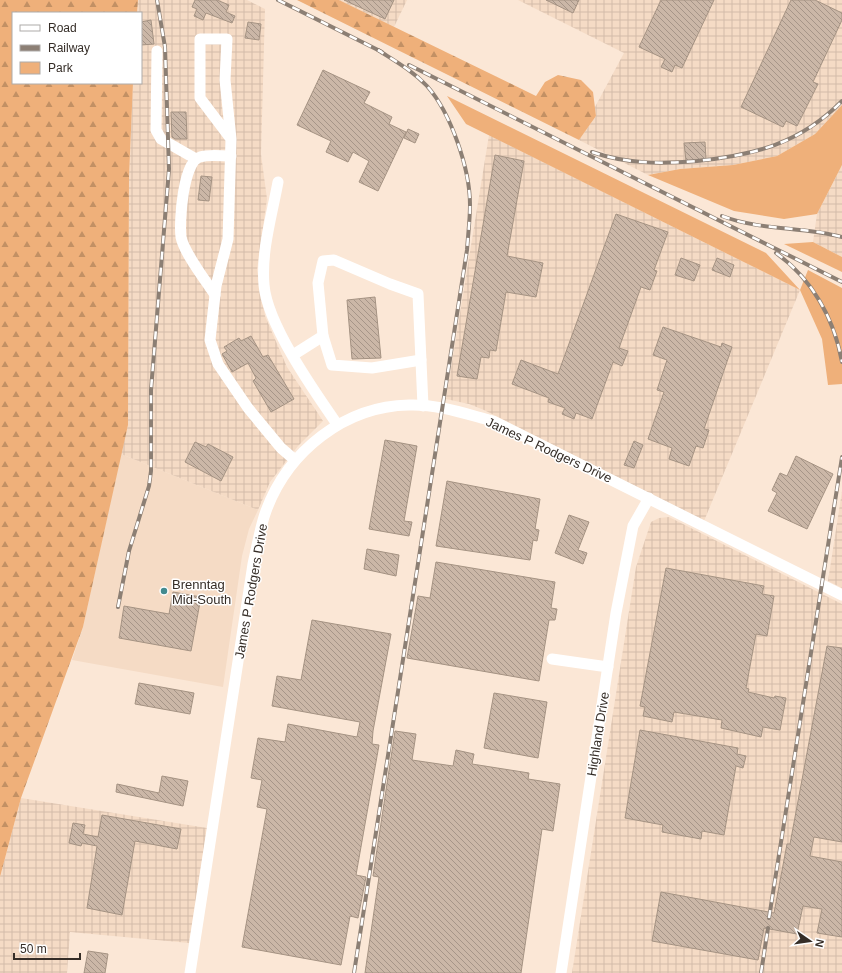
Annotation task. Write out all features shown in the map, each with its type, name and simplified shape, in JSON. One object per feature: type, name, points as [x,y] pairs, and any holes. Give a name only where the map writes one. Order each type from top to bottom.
[{"type":"street","points":[[231,139],[200,98],[200,39],[227,39],[225,80],[231,139],[228,239],[215,295],[210,340],[218,364],[248,408],[281,448],[295,460]]},
{"type":"street","points":[[157,51],[156,130],[161,139],[196,159]]},
{"type":"street","points":[[215,295],[193,261],[181,238],[182,197],[188,171],[196,159],[199,157],[231,156]]},
{"type":"street","points":[[278,182],[266,248],[264,286],[271,312],[293,355],[311,387],[338,424]]},
{"type":"street","points":[[421,360],[372,368],[332,365],[323,336],[322,310],[318,283],[323,261],[334,260],[390,284],[418,294],[421,360],[423,406]]},
{"type":"street","points":[[293,355],[323,336]]},
{"type":"street","name":"James P Rodgers Drive","points":[[190,973],[253,564],[266,511],[278,484],[295,460],[313,442],[338,424],[360,415],[409,405],[442,408],[493,421],[842,596]]},
{"type":"street","name":"Highland Drive","points":[[561,973],[608,667],[633,526],[649,498]]},
{"type":"street","points":[[552,659],[608,667]]},
{"type":"shaded area","points":[[138,0],[247,0],[265,9],[261,154],[267,199],[257,270],[265,316],[287,367],[323,421],[298,446],[270,482],[258,510],[121,454],[128,425],[129,177],[133,84],[142,84],[142,12],[137,12]]},
{"type":"shaded area","points":[[339,0],[407,0],[394,27]]},
{"type":"shaded area","points":[[518,0],[842,0],[842,105],[815,134],[777,156],[733,165],[680,169],[648,175],[579,140],[596,116],[595,107],[624,53]]},
{"type":"shaded area","points":[[489,135],[800,290],[704,521],[484,410],[469,404],[446,399]]},
{"type":"shaded area","points":[[842,165],[842,257],[813,242],[817,214]]},
{"type":"shaded area","name":"Brenntag Mid-South","points":[[121,454],[258,510],[249,529],[242,556],[223,687],[72,660],[83,627]]},
{"type":"shaded area","points":[[842,491],[842,588],[828,581]]},
{"type":"shaded area","points":[[669,517],[842,604],[842,973],[572,973],[636,567],[651,522],[659,518]]},
{"type":"shaded area","points":[[21,798],[207,828],[189,943],[70,932],[67,973],[0,973],[0,877]]},
{"type":"green space","points":[[0,0],[138,0],[137,12],[12,12],[12,84],[133,84],[129,177],[128,425],[83,627],[21,798],[0,877]]},
{"type":"green space","points":[[297,0],[339,0],[536,96],[545,82],[558,75],[581,80],[593,92],[596,116],[579,140]]},
{"type":"green space","points":[[447,96],[766,253],[800,290],[466,124]]},
{"type":"green space","points":[[842,105],[842,165],[817,214],[784,219],[734,211],[648,175],[680,169],[733,165],[777,156],[815,134]]},
{"type":"green space","points":[[813,242],[842,257],[842,272],[784,244]]},
{"type":"green space","points":[[808,270],[842,288],[842,384],[828,385],[822,339],[800,290]]},
{"type":"building","points":[[195,0],[217,0],[229,5],[226,12],[235,16],[232,23],[206,13],[203,20],[194,16],[197,9],[192,7]]},
{"type":"building","points":[[344,0],[394,0],[385,19]]},
{"type":"building","points":[[546,0],[579,0],[573,13]]},
{"type":"building","points":[[661,0],[714,0],[682,68],[675,65],[672,72],[661,67],[665,59],[639,47]]},
{"type":"building","points":[[791,0],[815,0],[842,13],[842,20],[813,82],[818,84],[797,126],[786,121],[783,127],[741,107]]},
{"type":"building","points":[[151,20],[154,44],[142,45],[142,22]]},
{"type":"building","points":[[248,22],[261,24],[259,40],[245,38]]},
{"type":"building","points":[[323,70],[370,92],[364,103],[392,117],[389,124],[406,132],[378,191],[359,182],[369,161],[353,152],[348,162],[326,152],[331,141],[297,125]]},
{"type":"building","points":[[171,112],[186,112],[187,139],[175,139],[172,137]]},
{"type":"building","points":[[408,129],[419,134],[415,143],[404,138]]},
{"type":"building","points":[[705,142],[706,159],[686,161],[684,143]]},
{"type":"building","points":[[495,155],[524,161],[507,256],[543,263],[536,297],[506,292],[496,351],[490,350],[489,358],[481,357],[477,379],[457,376]]},
{"type":"building","points":[[201,176],[212,177],[209,201],[198,200]]},
{"type":"building","points":[[616,214],[668,232],[654,270],[657,271],[650,290],[641,287],[619,348],[628,351],[622,366],[613,362],[592,419],[576,413],[574,419],[562,414],[565,408],[548,402],[549,398],[512,384],[521,360],[558,374]]},
{"type":"building","points":[[681,258],[700,265],[694,281],[675,275]]},
{"type":"building","points":[[717,258],[734,265],[730,277],[712,270]]},
{"type":"building","points":[[375,297],[381,358],[352,359],[347,300]]},
{"type":"building","points":[[663,327],[721,347],[722,343],[732,347],[704,429],[709,430],[703,448],[696,446],[689,466],[669,459],[672,448],[648,439],[664,392],[657,390],[667,360],[653,355]]},
{"type":"building","points":[[251,336],[263,357],[268,355],[294,399],[271,412],[253,381],[256,378],[248,363],[232,372],[222,354],[227,351],[224,347],[239,338],[241,341]]},
{"type":"building","points":[[385,440],[417,446],[404,521],[412,522],[409,536],[369,529]]},
{"type":"building","points":[[634,441],[643,445],[634,468],[624,465]]},
{"type":"building","points":[[195,442],[206,447],[208,444],[233,457],[221,481],[185,462]]},
{"type":"building","points":[[796,456],[833,474],[807,529],[768,511],[777,493],[772,490],[780,473],[787,476]]},
{"type":"building","points":[[447,481],[540,499],[535,529],[539,530],[537,541],[533,540],[530,560],[436,546]]},
{"type":"building","points":[[569,515],[589,522],[578,550],[587,553],[583,564],[555,553]]},
{"type":"building","points":[[367,549],[399,555],[396,576],[364,569]]},
{"type":"building","points":[[436,562],[555,582],[551,608],[557,609],[555,620],[549,620],[539,681],[407,658],[418,596],[430,598]]},
{"type":"building","points":[[666,568],[764,586],[762,594],[774,596],[767,636],[756,634],[746,688],[749,689],[748,692],[774,698],[775,696],[786,698],[780,730],[763,727],[761,737],[721,728],[722,720],[674,712],[672,722],[643,716],[645,707],[640,706]]},
{"type":"building","points":[[173,592],[201,597],[191,651],[119,638],[124,606],[169,614]]},
{"type":"building","points":[[312,620],[391,634],[373,731],[372,744],[379,745],[356,875],[366,877],[358,918],[350,916],[341,965],[242,947],[267,809],[257,807],[262,780],[251,778],[258,738],[285,742],[288,724],[357,737],[360,722],[272,706],[277,676],[301,680]]},
{"type":"building","points":[[827,646],[842,648],[842,842],[814,837],[810,856],[842,862],[842,937],[817,933],[822,909],[803,906],[797,934],[764,928],[758,960],[652,941],[661,892],[774,913],[787,844],[790,844]]},
{"type":"building","points":[[139,683],[194,693],[190,714],[135,704]]},
{"type":"building","points":[[494,693],[547,702],[538,758],[484,748]]},
{"type":"building","points":[[640,730],[738,748],[737,754],[746,756],[743,768],[736,766],[724,835],[702,831],[701,839],[662,832],[663,825],[625,818]]},
{"type":"building","points":[[395,731],[416,734],[412,760],[453,766],[456,750],[474,754],[472,764],[529,773],[528,779],[560,784],[553,831],[542,829],[521,973],[365,973],[379,877],[373,876]]},
{"type":"building","points":[[162,776],[188,781],[183,806],[116,792],[117,784],[159,793]]},
{"type":"building","points":[[102,815],[181,829],[177,849],[135,841],[122,915],[87,908],[97,846],[82,843],[81,846],[69,843],[73,823],[85,825],[83,834],[98,837]]},
{"type":"building","points":[[88,951],[108,954],[105,973],[84,973]]},
{"type":"railway","points":[[118,607],[129,551],[149,486],[151,471],[151,390],[169,169],[165,47],[157,0]]},
{"type":"railway","points":[[278,0],[382,52]]},
{"type":"railway","points":[[354,973],[467,250],[470,211],[467,175],[463,159],[458,142],[444,111],[436,97],[422,81],[404,66],[378,50]]},
{"type":"railway","points":[[409,65],[842,282]]},
{"type":"railway","points":[[592,152],[618,159],[657,163],[697,161],[738,155],[757,151],[793,137],[810,128],[842,101]]},
{"type":"railway","points":[[722,216],[752,224],[812,231],[842,237]]},
{"type":"railway","points":[[776,253],[789,263],[811,287],[820,301],[833,330],[842,362]]},
{"type":"railway","points":[[769,918],[842,457]]},
{"type":"railway","points":[[761,973],[768,928]]},
{"type":"place","name":"Brenntag Mid-South","points":[[164,591]]}]
